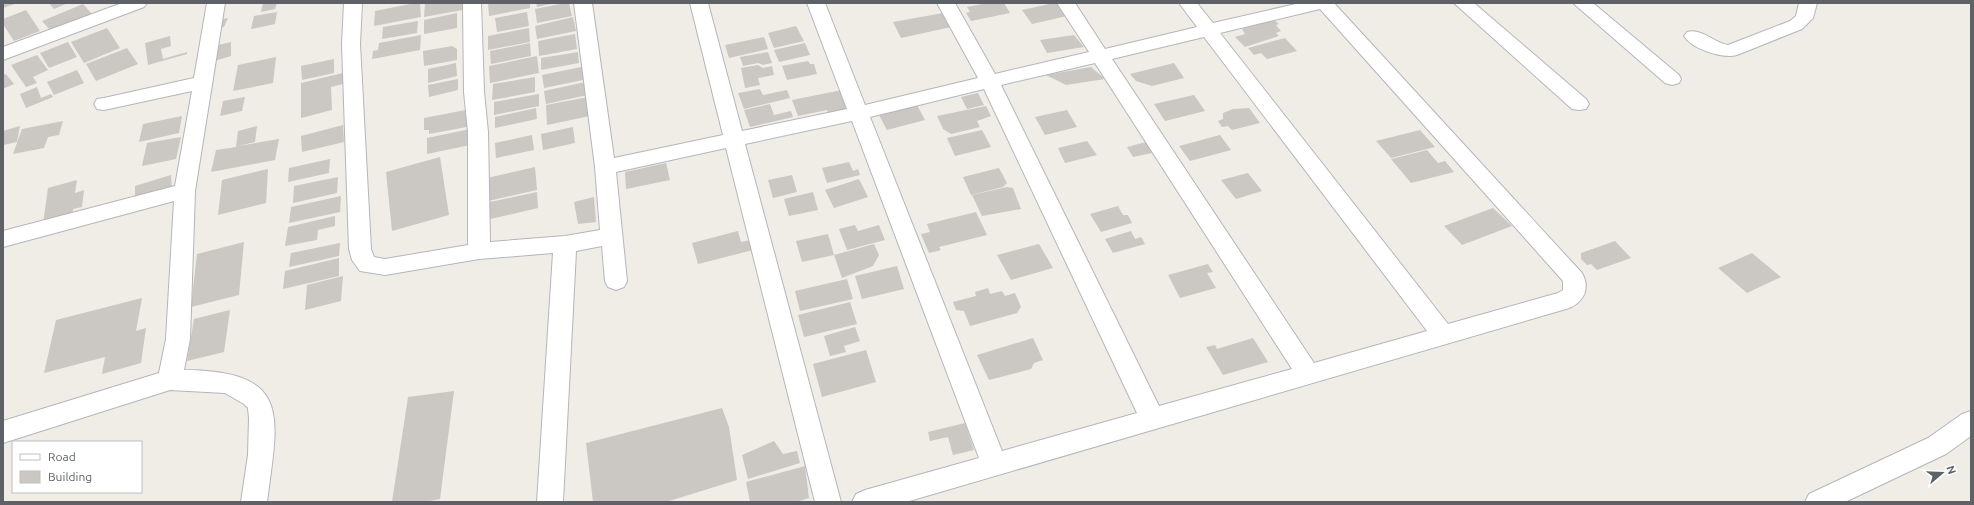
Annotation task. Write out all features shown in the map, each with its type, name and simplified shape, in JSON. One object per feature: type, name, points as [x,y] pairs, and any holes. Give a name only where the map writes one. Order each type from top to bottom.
[{"type":"street","points":[[3,54],[138,3]]},
{"type":"street","points":[[170,380],[178,338],[185,191],[216,3]]},
{"type":"street","points":[[353,3],[352,60],[360,249],[363,260],[368,265],[385,267],[479,251],[565,244],[610,237]]},
{"type":"street","points":[[472,3],[474,92],[478,132],[479,251]]},
{"type":"street","points":[[583,3],[605,167],[610,237],[616,281]]},
{"type":"street","points":[[699,3],[828,502]]},
{"type":"street","points":[[816,3],[994,464]]},
{"type":"street","points":[[946,3],[990,82],[1153,419]]},
{"type":"street","points":[[1066,3],[1308,374]]},
{"type":"street","points":[[1188,3],[1444,336]]},
{"type":"street","points":[[605,167],[733,138],[858,113],[1323,3],[1574,279],[1574,293],[1566,300],[865,502]]},
{"type":"street","points":[[1463,3],[1579,104]]},
{"type":"street","points":[[1582,3],[1672,79]]},
{"type":"street","points":[[1693,36],[1717,49],[1730,51],[1796,25],[1804,18],[1808,3]]},
{"type":"street","points":[[104,104],[203,82]]},
{"type":"street","points":[[3,239],[185,191]]},
{"type":"street","points":[[550,502],[565,244]]},
{"type":"street","points":[[3,432],[170,380],[214,381],[234,385],[252,395],[260,407],[262,422],[254,502]]},
{"type":"street","points":[[1818,502],[1937,446],[1971,422]]},
{"type":"building","points":[[3,3],[18,3],[3,8]]},
{"type":"building","points":[[49,3],[68,3],[54,9]]},
{"type":"building","points":[[263,3],[277,3],[275,9],[261,12]]},
{"type":"building","points":[[420,3],[421,17],[374,26],[375,11]]},
{"type":"building","points":[[425,3],[468,3],[468,9],[424,17]]},
{"type":"building","points":[[488,3],[530,3],[530,8],[489,16]]},
{"type":"building","points":[[536,3],[551,3],[551,4],[537,7]]},
{"type":"building","points":[[569,3],[572,16],[537,23],[535,9]]},
{"type":"building","points":[[987,3],[1004,3],[1010,13],[971,21],[966,13],[970,12],[967,7]]},
{"type":"building","points":[[1059,3],[1067,16],[1032,24],[1022,10]]},
{"type":"building","points":[[83,4],[92,14],[51,31],[42,21]]},
{"type":"building","points":[[26,10],[40,31],[14,41],[3,24],[3,19]]},
{"type":"building","points":[[277,12],[275,24],[251,29],[254,16]]},
{"type":"building","points":[[527,12],[529,26],[497,32],[495,18]]},
{"type":"building","points":[[457,13],[457,28],[424,34],[424,20]]},
{"type":"building","points":[[943,13],[951,27],[901,38],[893,22]]},
{"type":"building","points":[[573,17],[576,31],[537,39],[535,26]]},
{"type":"building","points":[[228,18],[224,27],[215,29],[218,20]]},
{"type":"building","points":[[1273,19],[1279,24],[1276,25],[1281,31],[1276,33],[1279,36],[1245,47],[1235,37],[1245,34],[1242,29]]},
{"type":"building","points":[[418,21],[417,33],[382,39],[383,27]]},
{"type":"building","points":[[796,26],[804,41],[774,48],[768,33]]},
{"type":"building","points":[[107,28],[120,48],[84,63],[71,42]]},
{"type":"building","points":[[529,28],[530,42],[488,50],[488,36]]},
{"type":"building","points":[[575,34],[577,49],[539,56],[538,41]]},
{"type":"building","points":[[421,35],[420,50],[372,59],[373,51],[378,50],[379,43]]},
{"type":"building","points":[[1074,35],[1084,47],[1047,53],[1040,40]]},
{"type":"building","points":[[170,36],[171,46],[161,49],[163,59],[187,52],[187,54],[148,65],[145,43]]},
{"type":"building","points":[[764,37],[768,49],[729,58],[725,45]]},
{"type":"building","points":[[1285,38],[1297,51],[1267,59],[1261,53],[1254,55],[1248,48]]},
{"type":"building","points":[[68,42],[77,57],[49,68],[40,53]]},
{"type":"building","points":[[231,42],[231,56],[211,62],[214,46]]},
{"type":"building","points":[[530,43],[531,56],[491,64],[490,51]]},
{"type":"building","points":[[805,43],[810,55],[779,62],[774,50]]},
{"type":"building","points":[[452,46],[457,49],[457,60],[424,66],[423,51]]},
{"type":"building","points":[[127,48],[138,64],[96,81],[86,64]]},
{"type":"building","points":[[578,52],[579,63],[541,70],[541,58]]},
{"type":"building","points":[[768,52],[772,63],[763,65],[758,63],[743,66],[740,57]]},
{"type":"building","points":[[37,55],[48,70],[33,77],[37,83],[26,87],[11,65]]},
{"type":"building","points":[[537,56],[539,73],[490,83],[489,66]]},
{"type":"building","points":[[276,57],[273,83],[233,91],[238,65]]},
{"type":"building","points":[[334,59],[334,73],[302,80],[301,66]]},
{"type":"building","points":[[808,61],[810,64],[814,64],[817,74],[787,80],[782,66]]},
{"type":"building","points":[[456,63],[457,76],[428,83],[428,69]]},
{"type":"building","points":[[1174,63],[1184,78],[1152,86],[1136,81],[1130,74]]},
{"type":"building","points":[[758,65],[763,68],[772,66],[774,75],[758,78],[760,85],[745,88],[741,68]]},
{"type":"building","points":[[586,66],[588,79],[544,88],[542,75]]},
{"type":"building","points":[[1091,67],[1105,79],[1066,85],[1046,75]]},
{"type":"building","points":[[77,70],[84,83],[54,95],[47,82]]},
{"type":"building","points":[[343,73],[343,84],[331,87],[332,110],[301,118],[301,83]]},
{"type":"building","points":[[6,74],[14,84],[3,89],[3,75]]},
{"type":"building","points":[[535,77],[535,92],[492,100],[493,84]]},
{"type":"building","points":[[458,79],[458,90],[429,97],[428,85]]},
{"type":"building","points":[[590,81],[592,94],[546,104],[544,91]]},
{"type":"building","points":[[37,87],[41,98],[51,94],[53,97],[26,108],[20,94]]},
{"type":"building","points":[[760,89],[763,95],[787,90],[790,98],[744,109],[738,93]]},
{"type":"building","points":[[842,90],[848,107],[840,113],[829,116],[827,110],[798,116],[792,100]]},
{"type":"building","points":[[978,93],[984,105],[967,109],[961,97]]},
{"type":"building","points":[[539,94],[539,106],[494,115],[494,102]]},
{"type":"building","points":[[1194,95],[1205,111],[1165,121],[1154,104]]},
{"type":"building","points":[[245,97],[242,111],[220,116],[223,101]]},
{"type":"building","points":[[588,97],[590,116],[547,125],[546,105]]},
{"type":"building","points":[[770,104],[774,115],[791,111],[793,117],[750,127],[744,110]]},
{"type":"building","points":[[917,105],[925,120],[887,130],[879,115]]},
{"type":"building","points":[[986,106],[991,116],[977,121],[980,127],[951,134],[943,129],[937,116]]},
{"type":"building","points":[[536,108],[537,119],[495,128],[495,117]]},
{"type":"building","points":[[1249,108],[1260,123],[1232,130],[1228,126],[1222,127],[1218,121],[1223,119],[1223,113],[1233,109]]},
{"type":"building","points":[[471,109],[472,126],[429,134],[429,130],[424,130],[424,118]]},
{"type":"building","points":[[1067,110],[1077,127],[1045,135],[1035,117]]},
{"type":"building","points":[[182,116],[179,133],[139,142],[143,124]]},
{"type":"building","points":[[63,121],[59,135],[48,137],[44,148],[13,154],[22,129]]},
{"type":"building","points":[[343,125],[344,142],[302,152],[301,136]]},
{"type":"building","points":[[20,126],[17,142],[3,145],[3,131]]},
{"type":"building","points":[[257,126],[255,142],[238,146],[279,139],[275,160],[211,172],[216,150],[236,147],[238,131]]},
{"type":"building","points":[[573,127],[575,143],[543,150],[541,134]]},
{"type":"building","points":[[470,129],[470,145],[427,154],[427,138]]},
{"type":"building","points":[[982,130],[991,147],[955,156],[947,138]]},
{"type":"building","points":[[1420,130],[1435,147],[1391,158],[1376,141]]},
{"type":"building","points":[[532,135],[534,150],[496,158],[495,143]]},
{"type":"building","points":[[1220,135],[1231,150],[1190,161],[1179,146]]},
{"type":"building","points":[[181,137],[176,159],[142,166],[147,143]]},
{"type":"building","points":[[1087,141],[1097,155],[1065,163],[1058,148]]},
{"type":"building","points":[[1146,142],[1152,153],[1133,157],[1127,147]]},
{"type":"building","points":[[1427,150],[1438,163],[1445,161],[1454,172],[1411,183],[1391,159]]},
{"type":"building","points":[[440,157],[449,215],[392,231],[386,172]]},
{"type":"building","points":[[330,159],[329,173],[288,182],[289,168]]},
{"type":"building","points":[[849,162],[853,171],[858,169],[860,175],[827,183],[822,168]]},
{"type":"building","points":[[666,163],[670,180],[626,189],[625,172]]},
{"type":"building","points":[[535,167],[537,190],[484,202],[483,179]]},
{"type":"building","points":[[999,168],[1007,183],[1003,187],[971,195],[963,177]]},
{"type":"building","points":[[268,169],[266,203],[218,215],[222,180]]},
{"type":"building","points":[[1248,173],[1262,191],[1236,199],[1221,180]]},
{"type":"building","points":[[171,175],[172,190],[135,201],[135,186]]},
{"type":"building","points":[[792,175],[797,192],[773,198],[768,180]]},
{"type":"building","points":[[338,177],[337,193],[293,203],[294,186]]},
{"type":"building","points":[[859,179],[868,197],[834,208],[825,190]]},
{"type":"building","points":[[77,180],[75,193],[84,190],[82,207],[73,209],[72,216],[43,224],[48,188]]},
{"type":"building","points":[[1007,187],[1013,188],[1021,209],[982,216],[972,195]]},
{"type":"building","points":[[537,192],[538,208],[486,220],[485,203]]},
{"type":"building","points":[[813,192],[818,210],[789,216],[784,199]]},
{"type":"building","points":[[341,196],[340,212],[289,223],[291,207]]},
{"type":"building","points":[[594,197],[596,222],[578,224],[574,202]]},
{"type":"building","points":[[1118,206],[1123,215],[1128,215],[1132,223],[1101,232],[1090,214]]},
{"type":"building","points":[[1493,208],[1512,226],[1462,245],[1444,226]]},
{"type":"building","points":[[976,212],[987,235],[939,247],[941,250],[929,253],[921,234],[930,232],[927,224]]},
{"type":"building","points":[[335,216],[335,226],[318,230],[317,240],[285,246],[288,227]]},
{"type":"building","points":[[855,225],[858,231],[879,225],[885,240],[847,250],[839,229]]},
{"type":"building","points":[[738,231],[741,242],[751,240],[753,250],[698,264],[692,243]]},
{"type":"building","points":[[1131,231],[1135,239],[1141,237],[1145,244],[1113,253],[1105,239]]},
{"type":"building","points":[[828,234],[834,255],[802,262],[796,241]]},
{"type":"building","points":[[1615,241],[1631,258],[1597,270],[1591,264],[1587,265],[1581,259],[1581,253]]},
{"type":"building","points":[[244,242],[239,295],[191,307],[197,254]]},
{"type":"building","points":[[340,243],[339,256],[289,267],[291,253]]},
{"type":"building","points":[[874,244],[879,255],[873,266],[842,278],[834,255]]},
{"type":"building","points":[[1039,244],[1053,268],[1011,280],[997,255]]},
{"type":"building","points":[[1752,253],[1781,277],[1747,293],[1718,268]]},
{"type":"building","points":[[339,258],[339,276],[283,289],[285,271]]},
{"type":"building","points":[[1208,264],[1213,272],[1207,273],[1216,288],[1180,298],[1168,275]]},
{"type":"building","points":[[897,266],[904,289],[862,299],[855,276]]},
{"type":"building","points":[[343,276],[341,301],[305,310],[307,285]]},
{"type":"building","points":[[847,279],[853,299],[800,311],[795,291]]},
{"type":"building","points":[[988,288],[990,294],[1002,291],[1005,296],[1015,293],[1021,307],[1017,313],[970,326],[964,311],[956,310],[953,302],[976,296],[975,292]]},
{"type":"building","points":[[142,298],[136,331],[146,328],[141,363],[102,374],[105,357],[44,373],[56,320]]},
{"type":"building","points":[[850,302],[857,324],[804,337],[798,315]]},
{"type":"building","points":[[230,310],[224,352],[187,361],[194,319]]},
{"type":"building","points":[[855,327],[860,341],[844,346],[846,352],[830,356],[824,336]]},
{"type":"building","points":[[1033,338],[1043,360],[1034,363],[1031,369],[989,380],[977,355]]},
{"type":"building","points":[[1253,338],[1268,362],[1223,375],[1206,347],[1215,345],[1217,349]]},
{"type":"building","points":[[866,350],[876,382],[822,397],[813,364]]},
{"type":"building","points":[[454,391],[440,499],[425,502],[392,502],[408,397]]},
{"type":"building","points":[[722,408],[729,427],[737,480],[666,502],[593,502],[586,443]]},
{"type":"building","points":[[965,423],[974,450],[953,455],[948,437],[930,441],[928,432]]},
{"type":"building","points":[[774,441],[783,454],[797,451],[800,463],[748,479],[742,455]]},
{"type":"building","points":[[805,466],[809,498],[796,502],[750,502],[746,482]]}]
